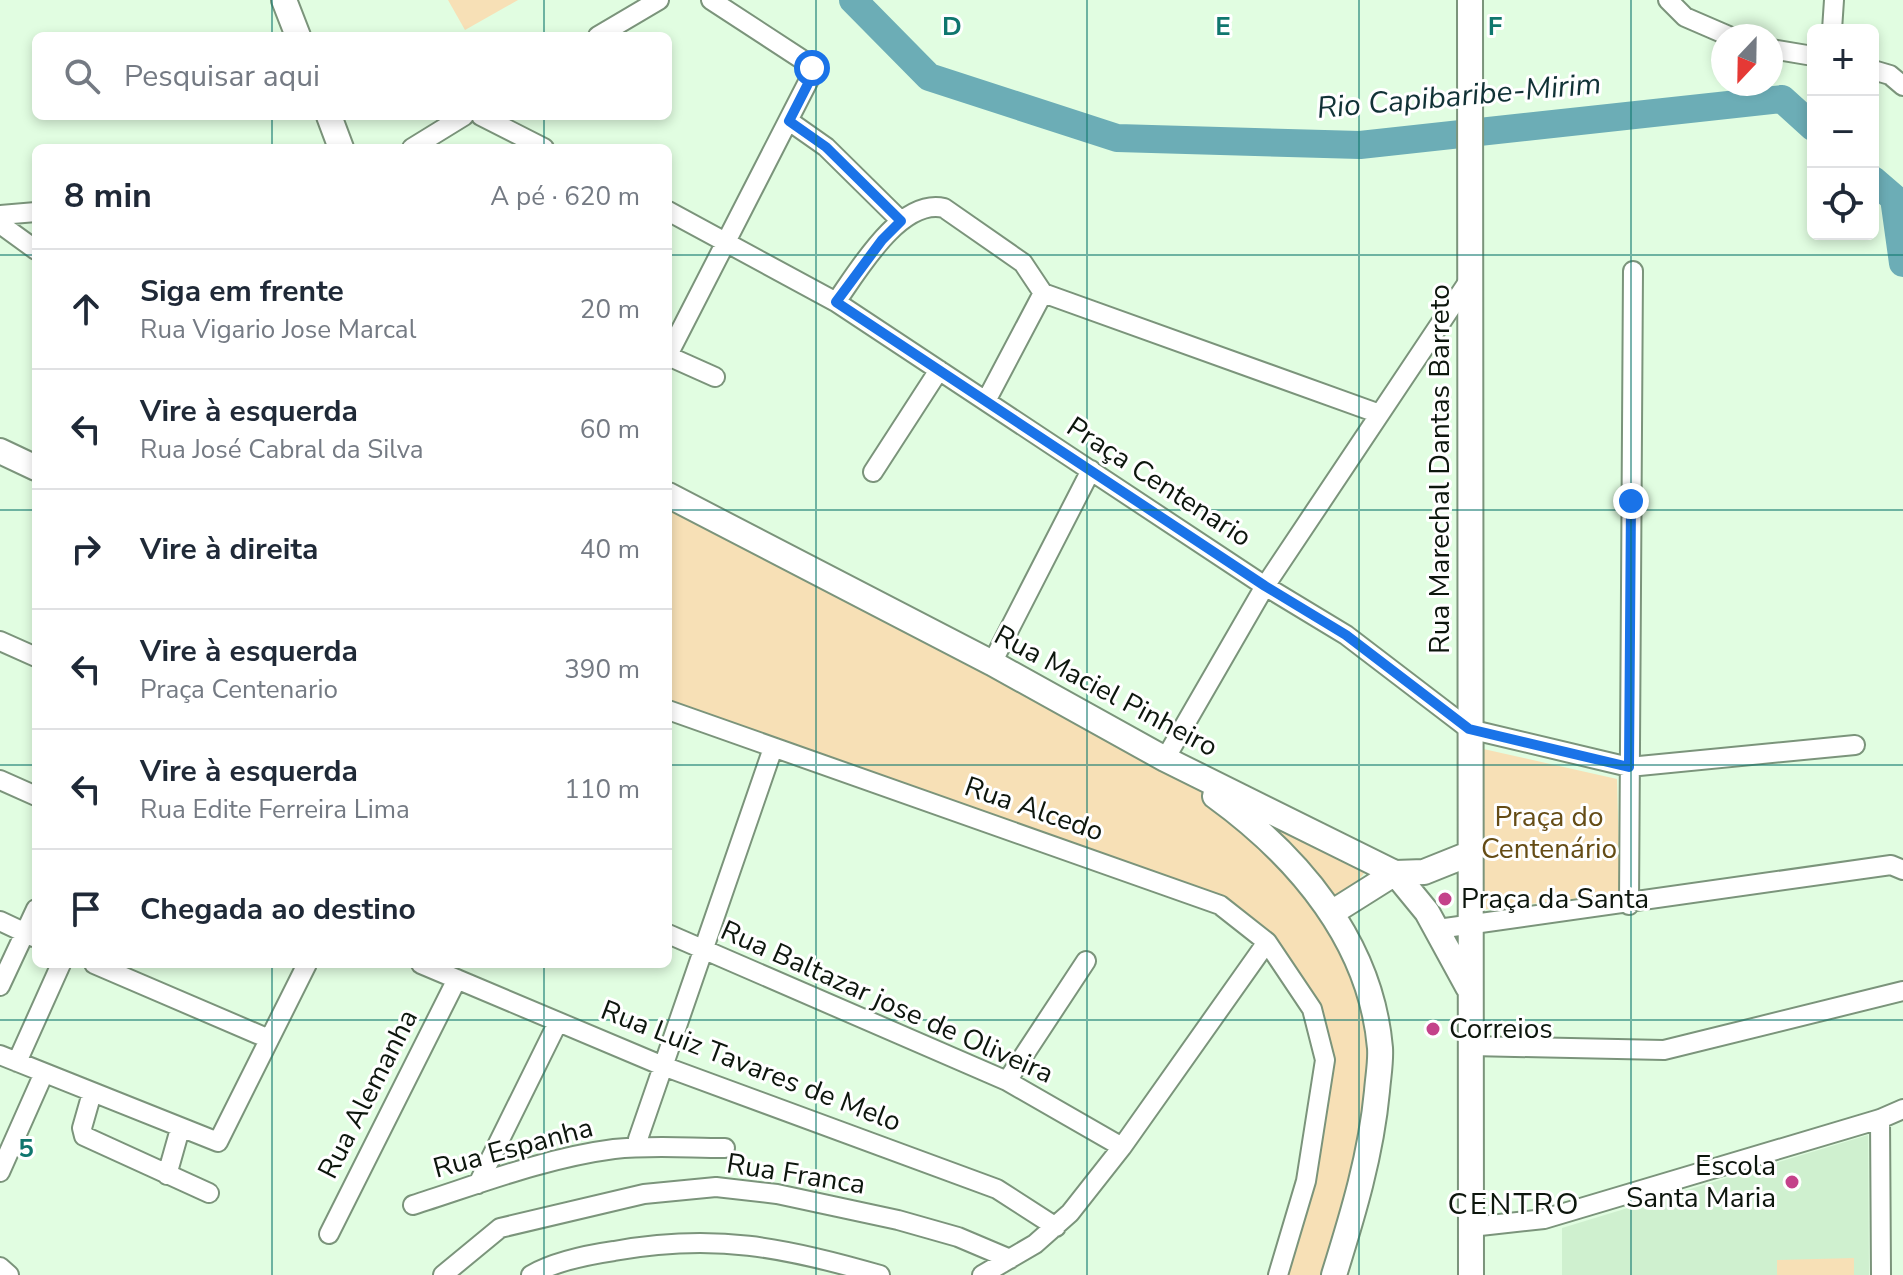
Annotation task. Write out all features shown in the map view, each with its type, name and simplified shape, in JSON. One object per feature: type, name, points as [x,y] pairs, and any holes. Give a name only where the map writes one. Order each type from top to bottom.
[{"type":"street","points":[[284,0],[296,32]]},
{"type":"street","points":[[605,32],[659,0]]},
{"type":"street","points":[[672,348],[812,76],[812,68],[711,0]]},
{"type":"street","name":"Rua Marechal Dantas Barreto","points":[[1470,0],[1471,1275]]},
{"type":"street","points":[[1668,0],[1685,17],[1711,28]]},
{"type":"street","points":[[1783,51],[1807,55]]},
{"type":"street","points":[[330,120],[340,144]]},
{"type":"street","points":[[418,144],[458,120]]},
{"type":"street","points":[[489,120],[536,144]]},
{"type":"street","points":[[789,121],[826,147],[901,221]]},
{"type":"street","points":[[836,302],[882,240],[901,221],[923,209],[944,208],[1023,263],[1043,293],[1377,413]]},
{"type":"street","points":[[0,215],[32,212]]},
{"type":"street","name":"Praça Centenario","points":[[672,213],[836,302],[1265,586],[1371,651],[1469,729],[1629,767],[1855,745]]},
{"type":"street","points":[[0,224],[32,247]]},
{"type":"street","points":[[1629,905],[1633,271]]},
{"type":"street","points":[[1334,1275],[1362,1187],[1374,1120],[1380,1052],[1374,1004],[1364,974],[1333,912],[1276,846],[1165,759],[1265,586],[1377,413],[1470,279]]},
{"type":"street","points":[[986,401],[1043,293]]},
{"type":"street","points":[[672,358],[715,377]]},
{"type":"street","points":[[873,472],[939,370]]},
{"type":"street","points":[[0,451],[32,466]]},
{"type":"street","points":[[992,663],[1091,470]]},
{"type":"street","name":"Rua Maciel Pinheiro","points":[[672,497],[992,663],[1165,759],[1395,873],[1438,929],[1470,989]]},
{"type":"street","points":[[0,641],[32,655]]},
{"type":"street","name":"Rua Alcedo","points":[[672,711],[1220,905],[1267,942],[1312,1009],[1325,1060],[1306,1181],[1278,1275]]},
{"type":"street","points":[[638,1139],[701,949],[773,748]]},
{"type":"street","points":[[0,780],[32,794]]},
{"type":"street","points":[[1333,912],[1395,873],[1424,872],[1469,854]]},
{"type":"street","points":[[1438,929],[1629,905],[1891,865],[1903,870]]},
{"type":"street","points":[[0,921],[31,935],[0,986]]},
{"type":"street","name":"Rua Baltazar jose de Oliveira","points":[[672,936],[1007,1081],[1122,1147]]},
{"type":"street","points":[[982,1275],[1056,1227],[1122,1147],[1267,942]]},
{"type":"street","points":[[1007,1081],[1086,961]]},
{"type":"street","points":[[59,968],[9,1058],[215,1142],[223,1139],[305,968]]},
{"type":"street","points":[[103,968],[269,1039]]},
{"type":"street","name":"Rua Luiz Tavares de Melo","points":[[431,968],[663,1066],[997,1189],[1056,1227]]},
{"type":"street","name":"Rua Alemanha","points":[[329,1234],[457,979]]},
{"type":"street","points":[[1471,1046],[1664,1050],[1903,991]]},
{"type":"street","points":[[478,1184],[558,1022]]},
{"type":"street","points":[[0,1172],[44,1073]]},
{"type":"street","points":[[92,1093],[82,1128],[84,1136],[209,1193]]},
{"type":"street","points":[[1471,1227],[1544,1219],[1880,1119],[1903,1109]]},
{"type":"street","points":[[1880,1119],[1881,1275]]},
{"type":"street","points":[[167,1175],[180,1129]]},
{"type":"street","name":"Rua Espanha","points":[[413,1205],[539,1164],[616,1149],[725,1148]]},
{"type":"street","name":"Rua Franca","points":[[443,1275],[500,1228],[644,1194],[716,1187],[777,1194],[898,1220],[958,1237],[1010,1259]]},
{"type":"street","points":[[531,1275],[588,1255],[660,1243],[709,1240],[808,1254],[880,1275]]},
{"type":"street","points":[[0,1267],[9,1275]]},
{"type":"shaded area","name":"Escola Santa Maria","points":[[1868,1135],[1869,1275],[1562,1275],[1562,1228]]},
{"type":"green space","points":[[448,0],[518,0],[465,30]]},
{"type":"green space","points":[[672,497],[1373,862],[1333,912],[1380,1052],[1334,1275],[1271,1275],[1325,1060],[1312,1009],[1267,942],[1220,904],[672,708]]},
{"type":"green space","name":"Praça do Centenário","points":[[1479,748],[1617,779],[1620,893],[1481,910]]},
{"type":"green space","points":[[1854,1258],[1854,1275],[1777,1275],[1777,1260]]},
{"type":"waterway","name":"Rio Capibaribe-Mirim","points":[[853,0],[929,77],[1117,138],[1360,145],[1782,99],[1807,122]]},
{"type":"waterway","name":"Rio Capibaribe-Mirim","points":[[1879,185],[1894,198],[1903,263]]},
{"type":"place","name":"Praça da Santa","points":[[1445,899]]},
{"type":"place","name":"Correios","points":[[1433,1029]]},
{"type":"place","name":"Escola Santa Maria","points":[[1792,1182]]},
{"type":"district","name":"CENTRO","points":[[1514,1204]]},
{"type":"route","points":[[812,68],[812,76],[789,121],[843,162],[901,221],[882,240],[836,302],[1265,586],[1346,635],[1383,660],[1469,729],[1629,767],[1631,501]]}]
